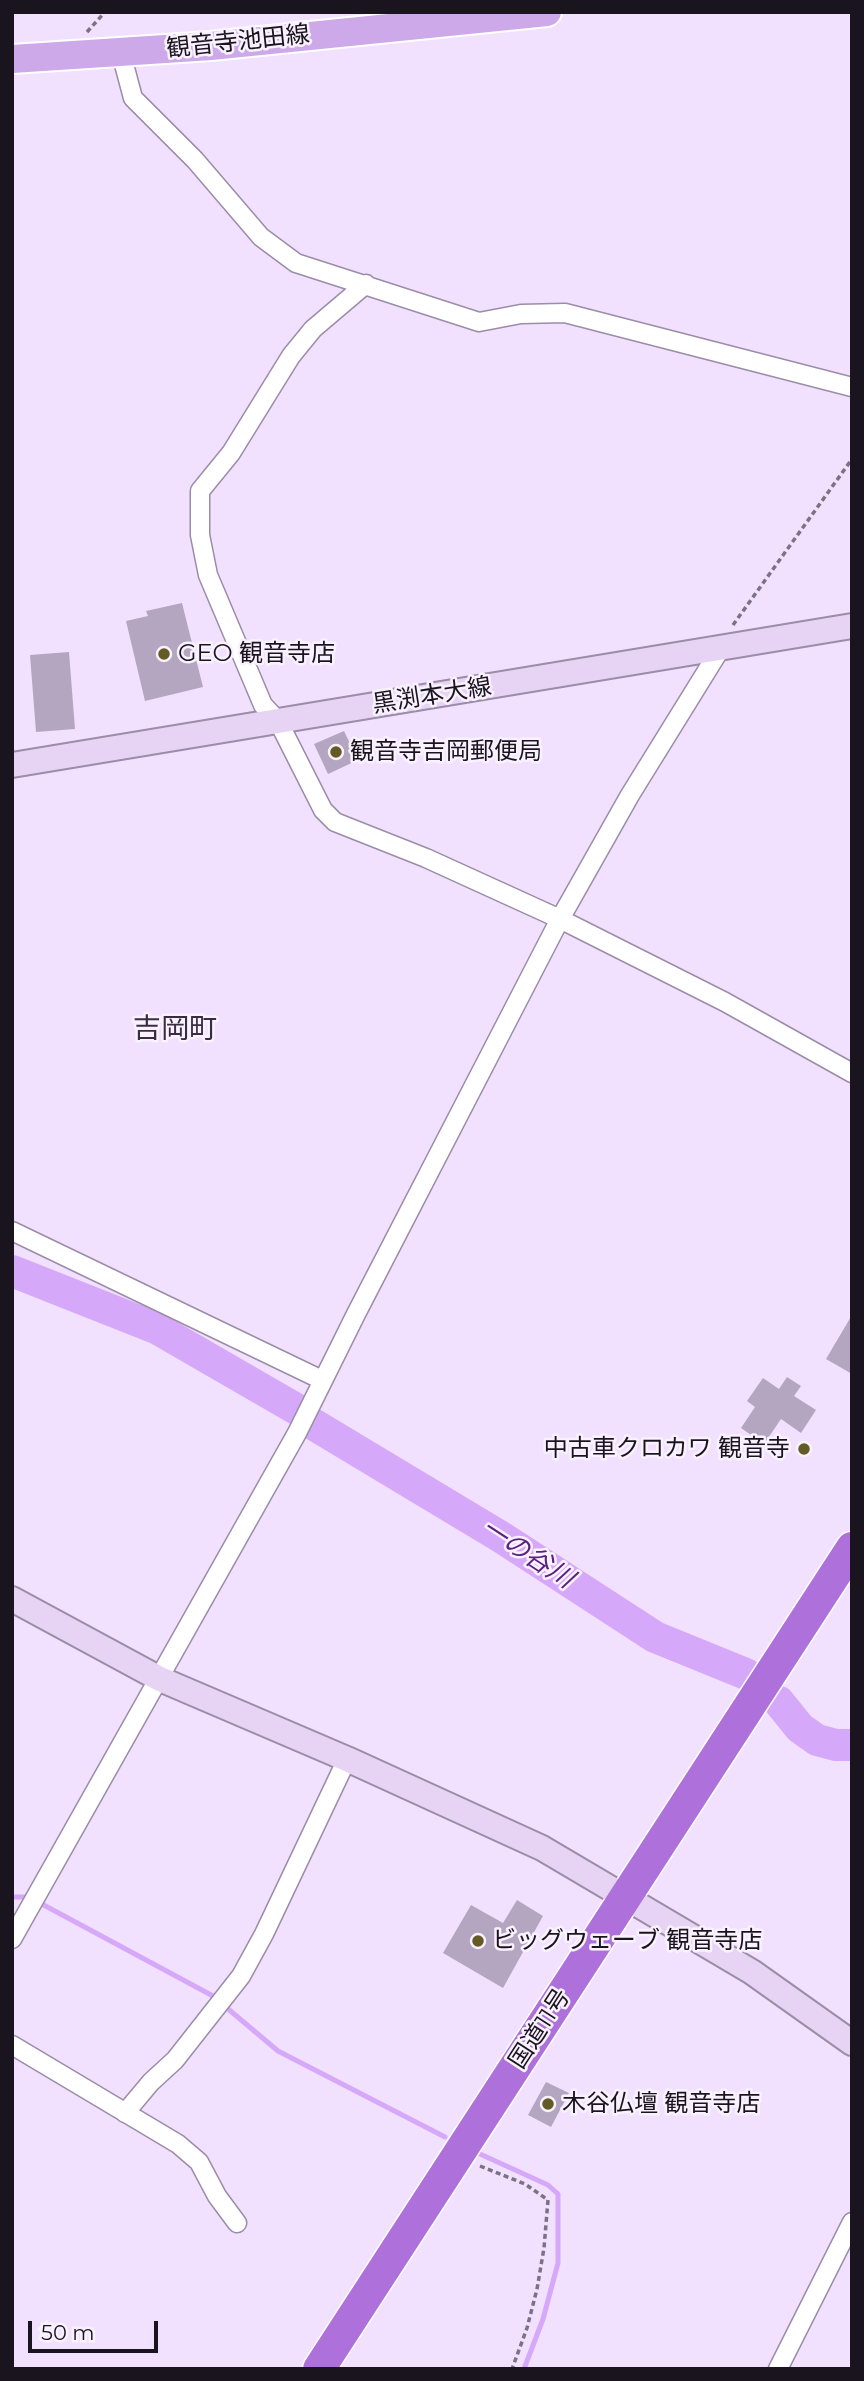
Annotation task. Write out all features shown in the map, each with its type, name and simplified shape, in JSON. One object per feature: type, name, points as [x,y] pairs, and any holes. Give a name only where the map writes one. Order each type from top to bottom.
[{"type":"highway","name":"国道11号","points":[[319,2369],[852,1548]]},
{"type":"main road","name":"観音寺池田線","points":[[12,59],[121,53],[547,12]]},
{"type":"street","points":[[121,53],[133,98],[195,160],[261,237],[296,263],[479,321],[521,314],[565,313],[852,387]]},
{"type":"street","points":[[366,284],[313,329],[291,356],[231,453],[200,491],[200,535],[208,575],[263,705],[278,721],[323,810],[335,822],[426,858],[560,919],[725,1002],[852,1073]]},
{"type":"street","name":"黒渕本大線","points":[[12,765],[852,626]]},
{"type":"street","points":[[12,1939],[297,1433],[560,919],[631,795],[721,648]]},
{"type":"street","points":[[12,1231],[322,1380]]},
{"type":"street","points":[[12,1599],[160,1679],[542,1848],[752,1972],[852,2043]]},
{"type":"street","points":[[125,2113],[151,2082],[175,2060],[241,1976],[264,1934],[346,1759]]},
{"type":"street","points":[[12,2045],[177,2144],[200,2162],[217,2196],[237,2223]]},
{"type":"street","points":[[778,2369],[852,2222]]},
{"type":"path","points":[[721,648],[737,619],[852,459]]},
{"type":"path","points":[[457,2157],[525,2184],[548,2200],[537,2289],[512,2369]]},
{"type":"building","name":"GEO 観音寺店","points":[[182,603],[203,687],[145,701],[126,621],[148,616],[146,611]]},
{"type":"building","points":[[69,652],[75,729],[36,732],[30,655]]},
{"type":"building","points":[[344,731],[358,760],[328,774],[314,744]]},
{"type":"building","points":[[852,1315],[852,1374],[826,1359]]},
{"type":"building","points":[[787,1377],[801,1386],[794,1396],[816,1410],[801,1433],[781,1419],[764,1444],[741,1428],[755,1407],[747,1401],[763,1378],[779,1389]]},
{"type":"building","name":"ビッグウェーブ 観音寺店","points":[[517,1900],[543,1916],[503,1988],[443,1953],[471,1905],[503,1923]]},
{"type":"building","name":"木谷仏壇 観音寺店","points":[[546,2082],[569,2093],[551,2127],[528,2115]]},
{"type":"waterway","name":"一の谷川","points":[[12,1271],[156,1328],[298,1410]]},
{"type":"waterway","name":"一の谷川","points":[[313,1424],[501,1537],[655,1637],[746,1674]]},
{"type":"waterway","name":"一の谷川","points":[[779,1702],[800,1728],[817,1740],[836,1745],[852,1745]]},
{"type":"waterway","points":[[12,1897],[26,1897]]},
{"type":"waterway","points":[[40,1903],[213,1996]]},
{"type":"waterway","points":[[227,2008],[278,2051],[445,2137]]},
{"type":"waterway","points":[[480,2154],[548,2185],[558,2194],[558,2263],[543,2319],[524,2369]]},
{"type":"place","name":"GEO 観音寺店","points":[[164,654]]},
{"type":"place","name":"観音寺吉岡郵便局","points":[[336,752]]},
{"type":"place","name":"中古車クロカワ 観音寺","points":[[804,1449]]},
{"type":"place","name":"ビッグウェーブ 観音寺店","points":[[478,1941]]},
{"type":"place","name":"木谷仏壇 観音寺店","points":[[548,2104]]},
{"type":"district","name":"吉岡町","points":[[175,1030]]}]
